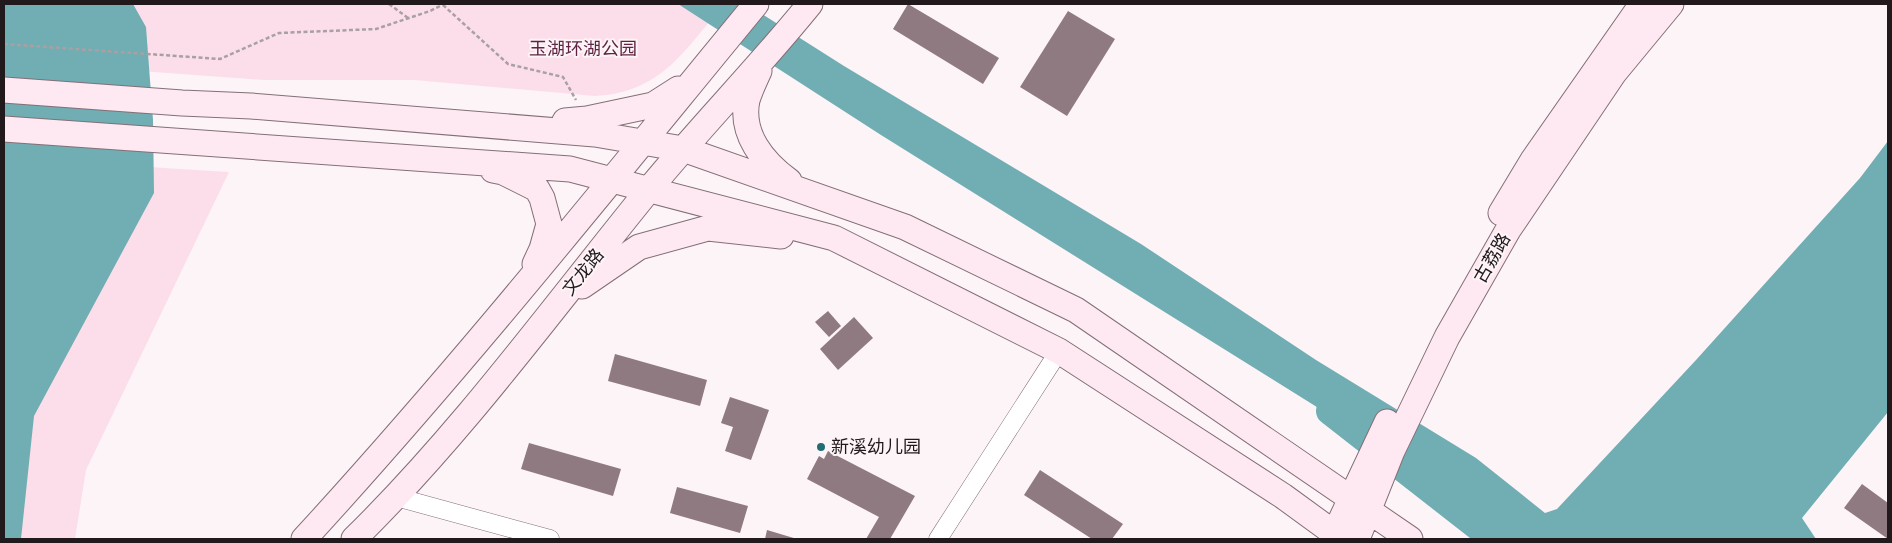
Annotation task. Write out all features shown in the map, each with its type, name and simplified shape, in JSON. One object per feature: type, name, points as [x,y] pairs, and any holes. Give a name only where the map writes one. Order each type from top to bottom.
[{"type":"main road","name":"文龙路","points":[[304,539],[358,480],[522,288],[756,4]]},
{"type":"main road","name":"文龙路","points":[[354,539],[396,497],[471,413],[683,148],[762,61],[810,4]]},
{"type":"main road","name":"古荔路","points":[[1341,538],[1350,498],[1410,376],[1472,261],[1532,160],[1642,4]]},
{"type":"main road","name":"古荔路","points":[[1341,538],[1370,512],[1392,451],[1447,337],[1508,230],[1614,73],[1671,4]]},
{"type":"main road","points":[[762,61],[747,100],[747,123],[754,145],[770,167],[800,190]]},
{"type":"main road","points":[[480,125],[587,119],[653,105],[697,76]]},
{"type":"main road","points":[[4,90],[251,106],[595,134],[642,143],[683,148],[905,227],[1076,310],[1410,539]]},
{"type":"main road","points":[[4,129],[570,169],[650,188],[834,238],[1059,351],[1283,496],[1341,538]]},
{"type":"main road","points":[[382,155],[503,172],[537,189],[542,198],[549,224],[542,249],[522,288]]},
{"type":"main road","points":[[561,300],[639,247],[708,228],[792,238],[884,263]]},
{"type":"street","points":[[938,539],[1059,351]]},
{"type":"street","points":[[396,497],[550,539]]},
{"type":"path","points":[[389,4],[408,18]]},
{"type":"path","points":[[4,44],[220,59],[279,33],[376,29],[443,4],[508,64],[563,77],[576,100]]},
{"type":"green space","name":"玉湖环湖公园","points":[[4,4],[724,4],[683,53],[655,78],[638,87],[618,93],[595,96],[414,80],[264,80],[4,61]]},
{"type":"green space","points":[[4,158],[229,172],[86,470],[75,539],[4,539]]},
{"type":"water","points":[[4,4],[133,4],[146,27],[153,120],[154,193],[34,416],[21,539],[4,539]]},
{"type":"water","points":[[678,4],[746,4],[844,66],[1141,244],[1316,360],[1476,458],[1545,513],[1557,509],[1696,360],[1860,178],[1888,141],[1888,412],[1802,518],[1816,539],[1479,539],[1484,533],[1461,497],[881,135]]},
{"type":"building","points":[[908,4],[999,58],[983,84],[893,29]]},
{"type":"building","points":[[1068,11],[1115,39],[1067,116],[1020,87]]},
{"type":"building","points":[[828,311],[841,326],[829,337],[815,322]]},
{"type":"building","points":[[854,317],[873,338],[838,370],[820,349]]},
{"type":"building","points":[[615,354],[707,380],[700,406],[608,381]]},
{"type":"building","points":[[730,397],[769,410],[751,460],[725,451],[733,427],[721,423]]},
{"type":"building","points":[[529,443],[621,469],[613,496],[521,469]]},
{"type":"building","points":[[828,451],[915,496],[890,539],[866,539],[879,517],[807,479],[819,456],[824,459]]},
{"type":"building","points":[[1040,470],[1123,524],[1112,539],[1092,539],[1024,495]]},
{"type":"building","points":[[1862,484],[1888,503],[1888,539],[1844,508]]},
{"type":"building","points":[[677,487],[748,506],[740,533],[670,513]]},
{"type":"building","points":[[767,530],[797,539],[765,539]]},
{"type":"waterway","points":[[1330,411],[1494,539]]},
{"type":"place","name":"新溪幼儿园","points":[[821,447]]}]
